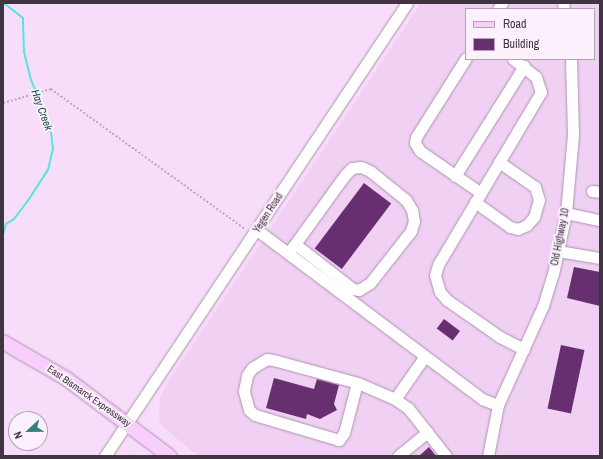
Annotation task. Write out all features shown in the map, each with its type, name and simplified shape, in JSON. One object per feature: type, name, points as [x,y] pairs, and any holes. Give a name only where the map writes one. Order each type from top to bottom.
[{"type":"main road","name":"East Bismarck Expressway","points":[[3,342],[56,371],[128,423],[169,456]]},
{"type":"street","name":"Yegen Road","points":[[105,456],[406,3]]},
{"type":"street","points":[[465,60],[415,139],[420,151],[455,176],[510,227],[523,227],[534,217],[539,200],[535,186],[499,162]]},
{"type":"street","points":[[515,60],[536,77],[541,92],[438,265],[436,282],[447,300],[500,337],[524,349]]},
{"type":"street","name":"Old Highway 10","points":[[488,456],[498,405],[543,306],[558,251],[566,213],[573,135],[571,60]]},
{"type":"street","points":[[455,176],[524,66]]},
{"type":"street","points":[[255,232],[291,249],[353,288],[359,290],[370,283],[411,231],[414,222],[412,210],[406,200],[370,171],[360,167],[352,168],[291,249]]},
{"type":"street","points":[[566,213],[600,220]]},
{"type":"street","points":[[291,249],[425,356],[482,399],[498,405]]},
{"type":"street","points":[[558,251],[600,258]]},
{"type":"street","points":[[396,398],[425,356]]},
{"type":"street","points":[[357,383],[343,436],[336,440],[255,415],[249,410],[244,391],[247,375],[252,368],[267,359],[357,383],[396,398],[408,408],[446,456]]},
{"type":"street","points":[[398,456],[428,432]]},
{"type":"path","points":[[3,103],[38,91],[51,89],[255,232]]},
{"type":"shaded area","points":[[421,3],[600,3],[600,456],[198,456],[163,427],[159,419],[160,397],[168,382]]},
{"type":"building","points":[[364,183],[391,203],[342,269],[315,248]]},
{"type":"building","points":[[574,267],[600,272],[600,306],[567,298]]},
{"type":"building","points":[[444,319],[460,331],[453,341],[437,329]]},
{"type":"building","points":[[561,345],[584,350],[571,414],[547,409]]},
{"type":"building","points":[[274,378],[314,389],[317,379],[339,385],[334,404],[337,410],[320,419],[307,414],[306,419],[266,408]]},
{"type":"building","points":[[429,447],[436,456],[419,456]]},
{"type":"waterway","name":"Hay Creek","points":[[3,235],[6,224],[14,219],[48,170],[53,149],[50,125],[31,80],[24,51],[23,18],[4,3]]}]
